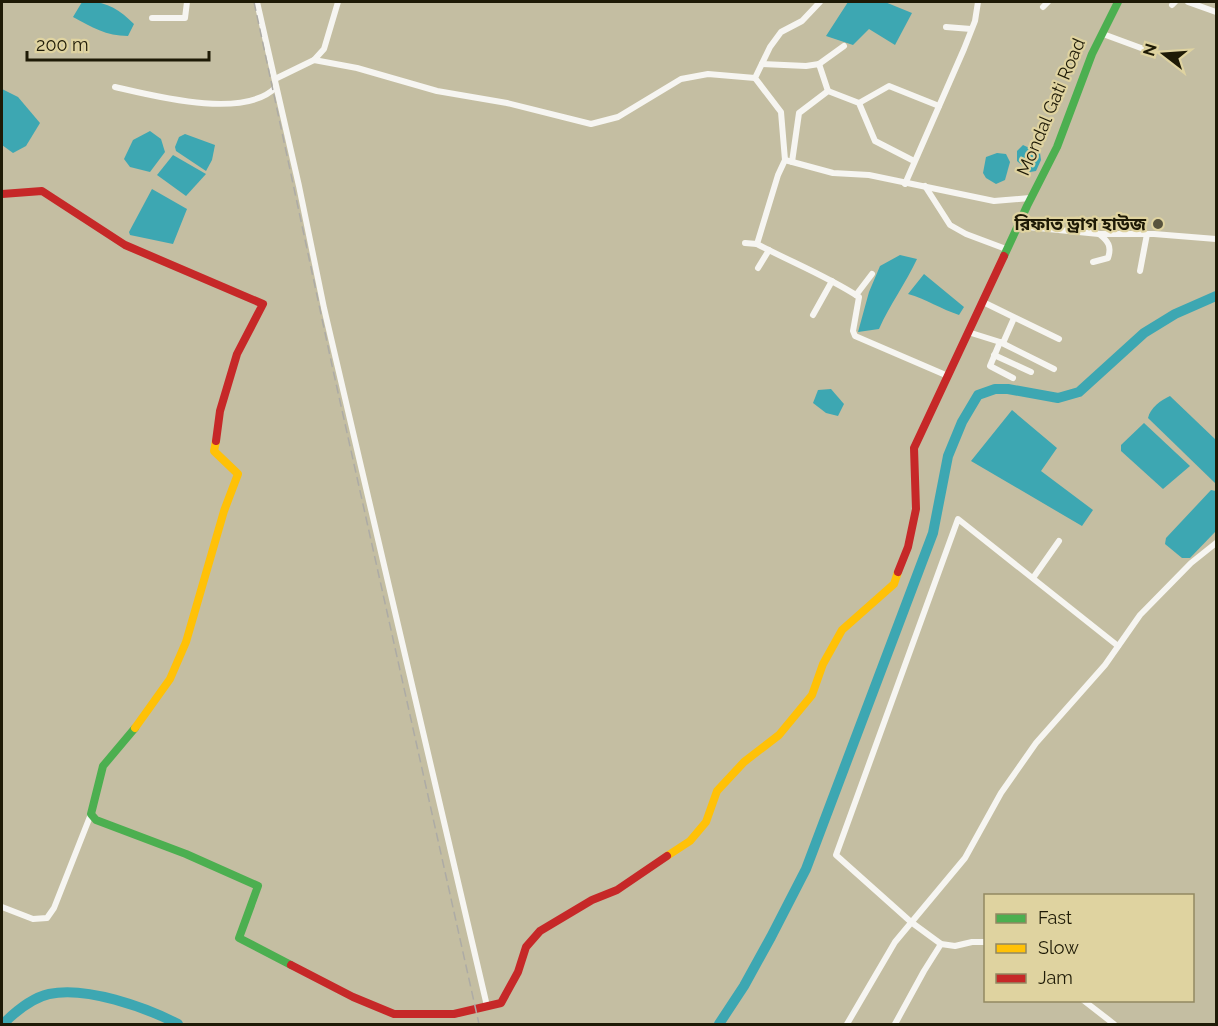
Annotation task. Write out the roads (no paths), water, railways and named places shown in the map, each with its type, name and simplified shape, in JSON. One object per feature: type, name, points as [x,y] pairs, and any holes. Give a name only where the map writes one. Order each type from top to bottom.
[{"type":"street","points":[[153,18],[185,18],[187,2]]},
{"type":"street","points":[[91,814],[96,820],[186,854],[258,886],[239,938],[352,997],[394,1014],[454,1014],[486,1006],[324,308],[257,2]]},
{"type":"street","points":[[275,79],[314,60],[324,49],[338,2]]},
{"type":"street","points":[[755,78],[770,47],[782,32],[802,21],[820,2]]},
{"type":"street","points":[[906,184],[972,29],[978,2]]},
{"type":"street","name":"Mondal Gati Road","points":[[486,1006],[501,1003],[518,972],[526,947],[540,931],[592,900],[617,890],[690,841],[706,822],[717,791],[744,762],[779,735],[812,695],[823,664],[842,630],[894,584],[908,547],[916,509],[914,448],[1030,198],[1057,147],[1102,29],[1118,2]]},
{"type":"street","points":[[1188,2],[1216,12]]},
{"type":"street","points":[[946,27],[972,29]]},
{"type":"street","points":[[1103,34],[1141,48]]},
{"type":"street","points":[[762,64],[806,66],[819,64],[844,46]]},
{"type":"street","points":[[314,60],[357,68],[437,91],[507,103],[591,124],[618,117],[681,79],[708,74],[755,78],[782,112],[788,161]]},
{"type":"street","points":[[819,64],[828,91]]},
{"type":"street","points":[[859,103],[889,86],[939,106]]},
{"type":"street","points":[[115,87],[170,100],[214,104],[260,100],[276,87]]},
{"type":"street","points":[[828,91],[859,103],[875,141],[914,161]]},
{"type":"street","points":[[757,244],[778,174],[788,161],[799,113],[828,91]]},
{"type":"street","points":[[788,161],[833,173],[869,175],[994,201],[1030,198]]},
{"type":"street","points":[[925,186],[950,225],[973,237],[1006,249]]},
{"type":"street","points":[[2,194],[42,191],[125,245],[263,304],[237,354],[220,411],[214,451],[238,474],[224,511],[186,642],[170,679],[145,716],[103,766],[91,814],[54,908],[47,918],[33,919],[2,907]]},
{"type":"street","points":[[1018,226],[1099,234],[1147,234],[1216,239]]},
{"type":"street","points":[[1093,262],[1108,258],[1110,250],[1107,241],[1099,234]]},
{"type":"street","points":[[1140,271],[1147,234]]},
{"type":"street","points":[[745,243],[757,244],[859,297],[853,331],[855,336],[948,376]]},
{"type":"street","points":[[758,268],[769,250]]},
{"type":"street","points":[[856,295],[872,274]]},
{"type":"street","points":[[813,315],[831,281]]},
{"type":"street","points":[[983,302],[1059,339]]},
{"type":"street","points":[[1013,378],[990,366],[1014,318]]},
{"type":"street","points":[[968,332],[1001,343],[1054,369]]},
{"type":"street","points":[[994,355],[1031,372]]},
{"type":"street","points":[[984,942],[955,946],[941,944],[911,921],[836,855],[958,519],[1118,646]]},
{"type":"street","points":[[1033,578],[1059,541]]},
{"type":"street","points":[[847,1024],[895,942],[965,858],[1001,793],[1036,742],[1105,665],[1140,615],[1191,563],[1216,543]]},
{"type":"street","points":[[895,1024],[941,944]]},
{"type":"street","points":[[1086,1002],[1113,1024]]},
{"type":"water","points":[[82,2],[105,4],[123,14],[134,24],[128,36],[106,33],[73,17]]},
{"type":"water","points":[[848,2],[885,2],[912,13],[895,45],[869,29],[853,45],[826,36]]},
{"type":"water","points":[[2,89],[18,97],[40,123],[26,146],[13,153],[2,145]]},
{"type":"water","points":[[150,131],[161,139],[165,152],[150,172],[130,167],[124,159],[133,140]]},
{"type":"water","points":[[185,134],[215,145],[212,160],[206,171],[176,151],[175,147],[179,137]]},
{"type":"water","points":[[1023,145],[1040,153],[1041,160],[1036,171],[1030,172],[1017,161],[1017,151]]},
{"type":"water","points":[[997,153],[1006,154],[1010,162],[1005,180],[996,184],[986,178],[983,173],[986,157]]},
{"type":"water","points":[[173,155],[206,174],[186,196],[157,175]]},
{"type":"water","points":[[152,189],[187,209],[173,244],[130,235],[129,232]]},
{"type":"water","points":[[900,255],[917,259],[908,277],[879,329],[858,332],[869,292],[880,266]]},
{"type":"water","points":[[924,274],[964,307],[959,315],[908,294]]},
{"type":"water","points":[[831,389],[844,404],[838,416],[826,413],[813,403],[818,390]]},
{"type":"water","points":[[1170,396],[1216,440],[1216,484],[1148,418],[1156,405]]},
{"type":"water","points":[[1012,410],[1057,448],[1041,471],[1093,510],[1082,526],[971,461]]},
{"type":"water","points":[[1144,423],[1190,466],[1163,489],[1121,451],[1121,445]]},
{"type":"water","points":[[1211,490],[1216,491],[1216,531],[1190,558],[1182,558],[1165,544],[1166,538]]},
{"type":"waterway","points":[[719,1024],[744,986],[806,869],[933,533],[948,456],[962,422],[978,395],[995,389],[1008,389],[1058,398],[1079,392],[1144,333],[1175,314],[1216,296]]},
{"type":"waterway","points":[[3,1024],[30,1002],[49,994],[64,992],[97,995],[115,1000],[149,1011],[178,1024]]},
{"type":"railway","points":[[254,2],[333,370],[479,1024]]},
{"type":"place","name":"রিফাত ড্রাগ হাউজ","points":[[1158,224]]}]
